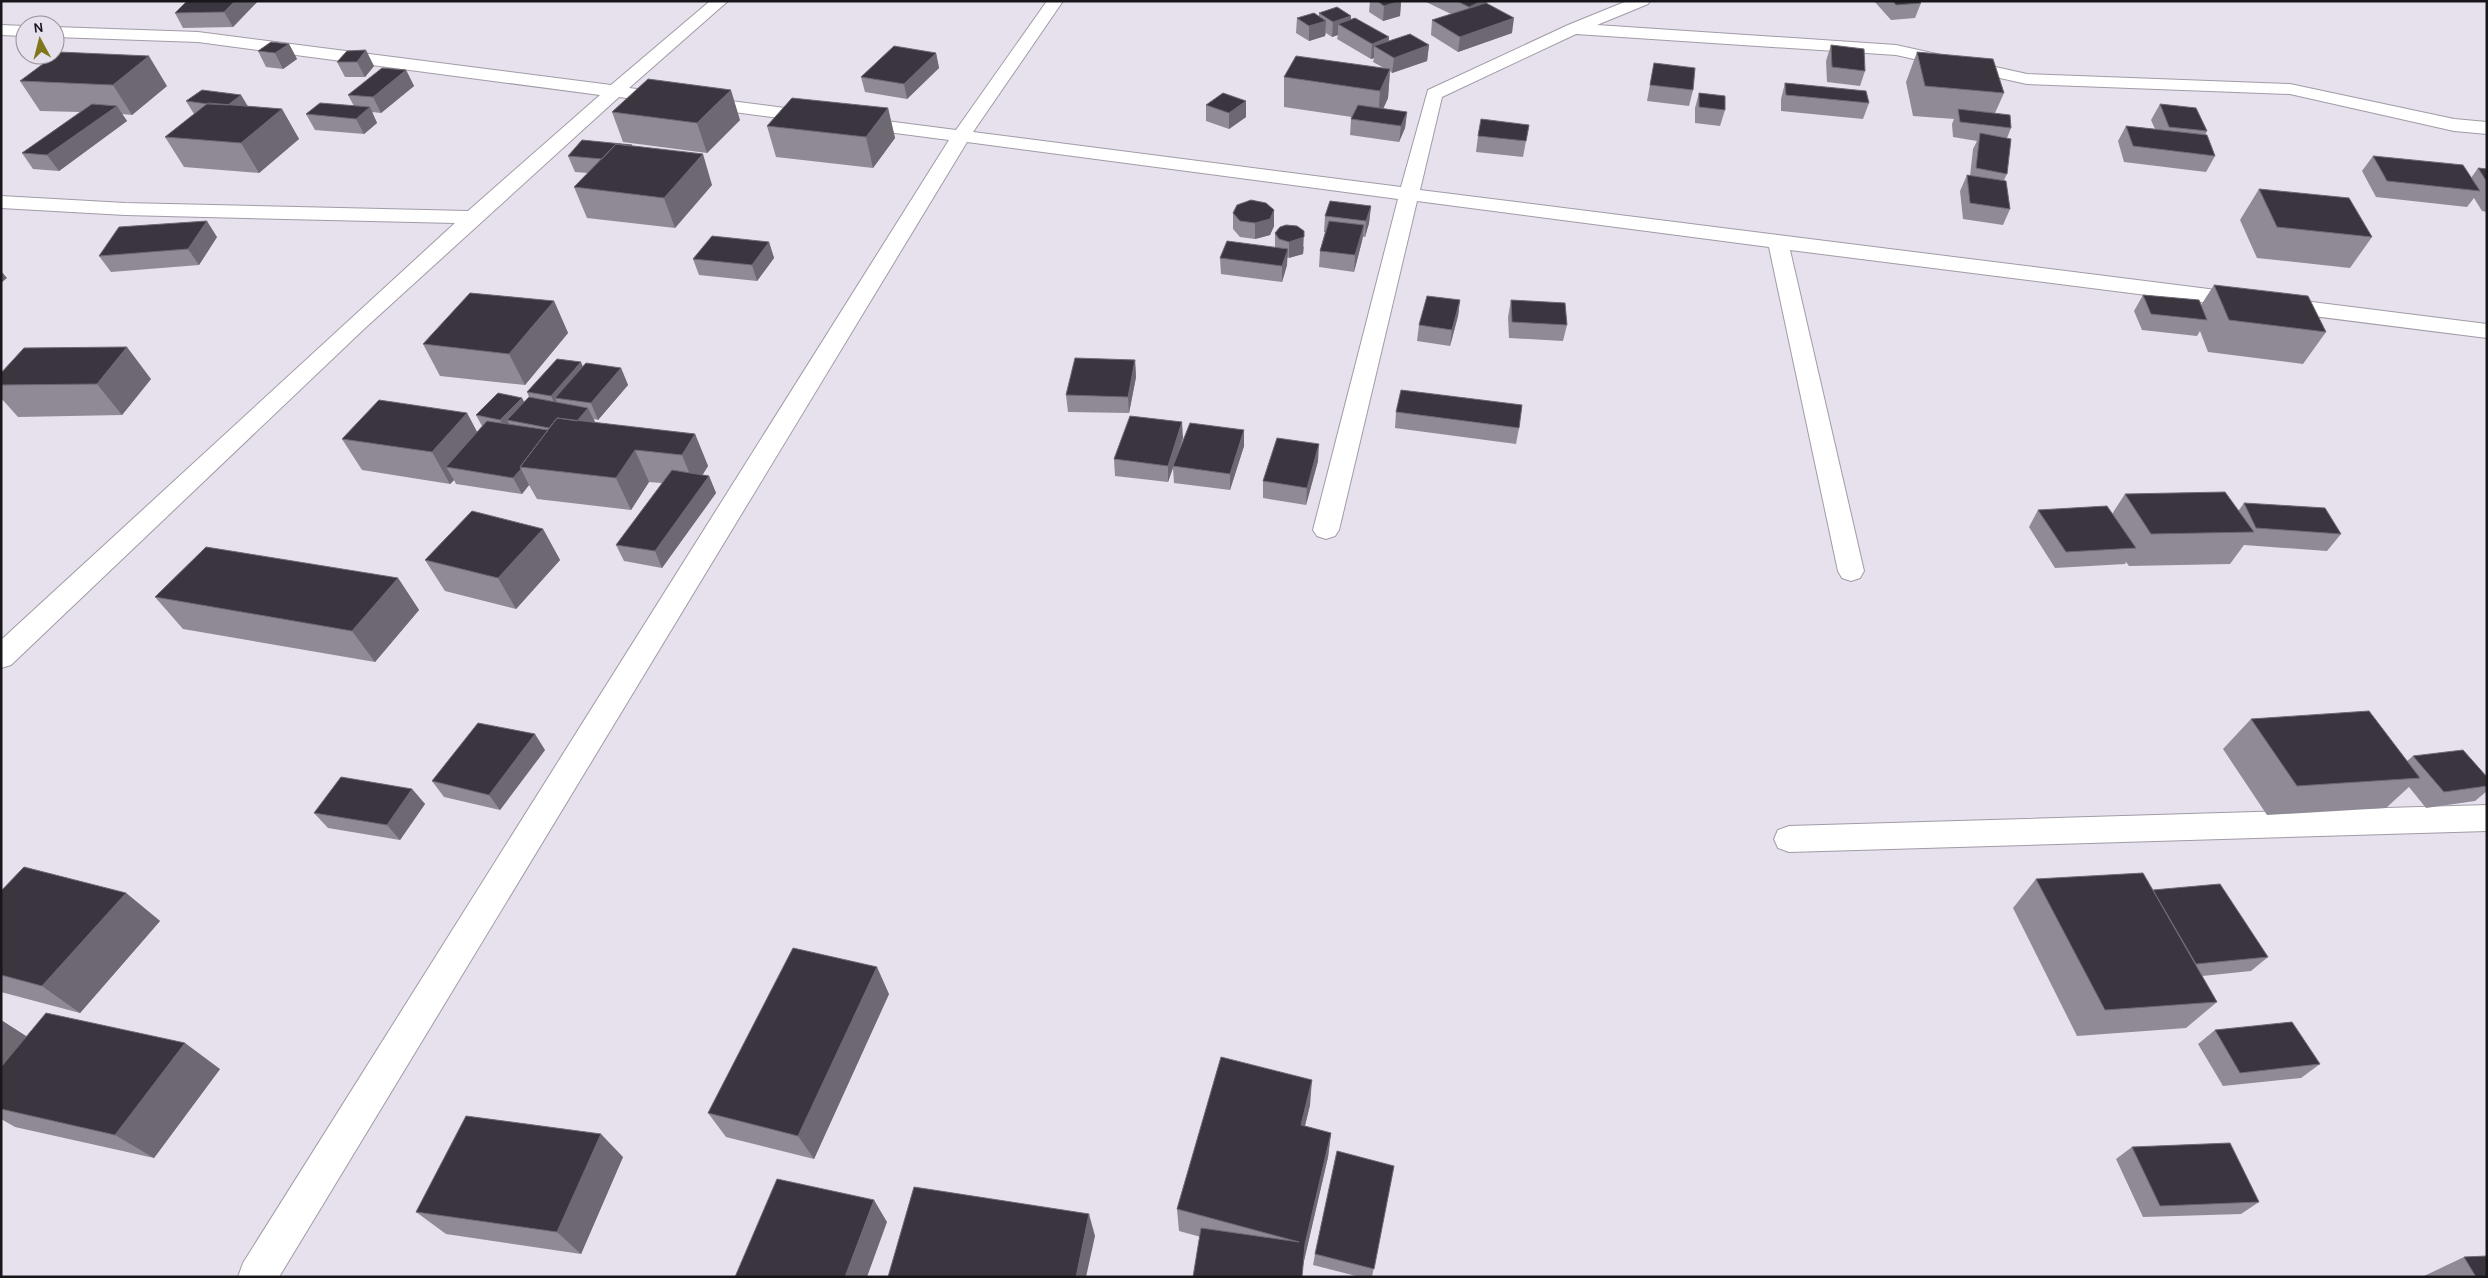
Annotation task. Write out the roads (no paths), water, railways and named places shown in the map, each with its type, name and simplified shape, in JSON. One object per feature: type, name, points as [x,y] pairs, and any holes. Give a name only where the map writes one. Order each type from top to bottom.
[{"type":"street","points":[[1,657],[471,217],[614,90],[720,1]]},
{"type":"street","points":[[257,1277],[962,135],[1056,1]]},
{"type":"street","points":[[1326,530],[1434,94],[1574,29],[1642,1]]},
{"type":"street","points":[[1574,29],[1896,50],[2027,79],[2290,89],[2454,125],[2487,128]]},
{"type":"street","points":[[1,30],[15,31]]},
{"type":"street","points":[[65,32],[198,38],[614,90],[1778,242],[2487,330]]},
{"type":"street","points":[[1,202],[125,209],[471,217]]},
{"type":"street","points":[[1778,242],[1850,571]]},
{"type":"street","points":[[1789,839],[2487,818]]}]
